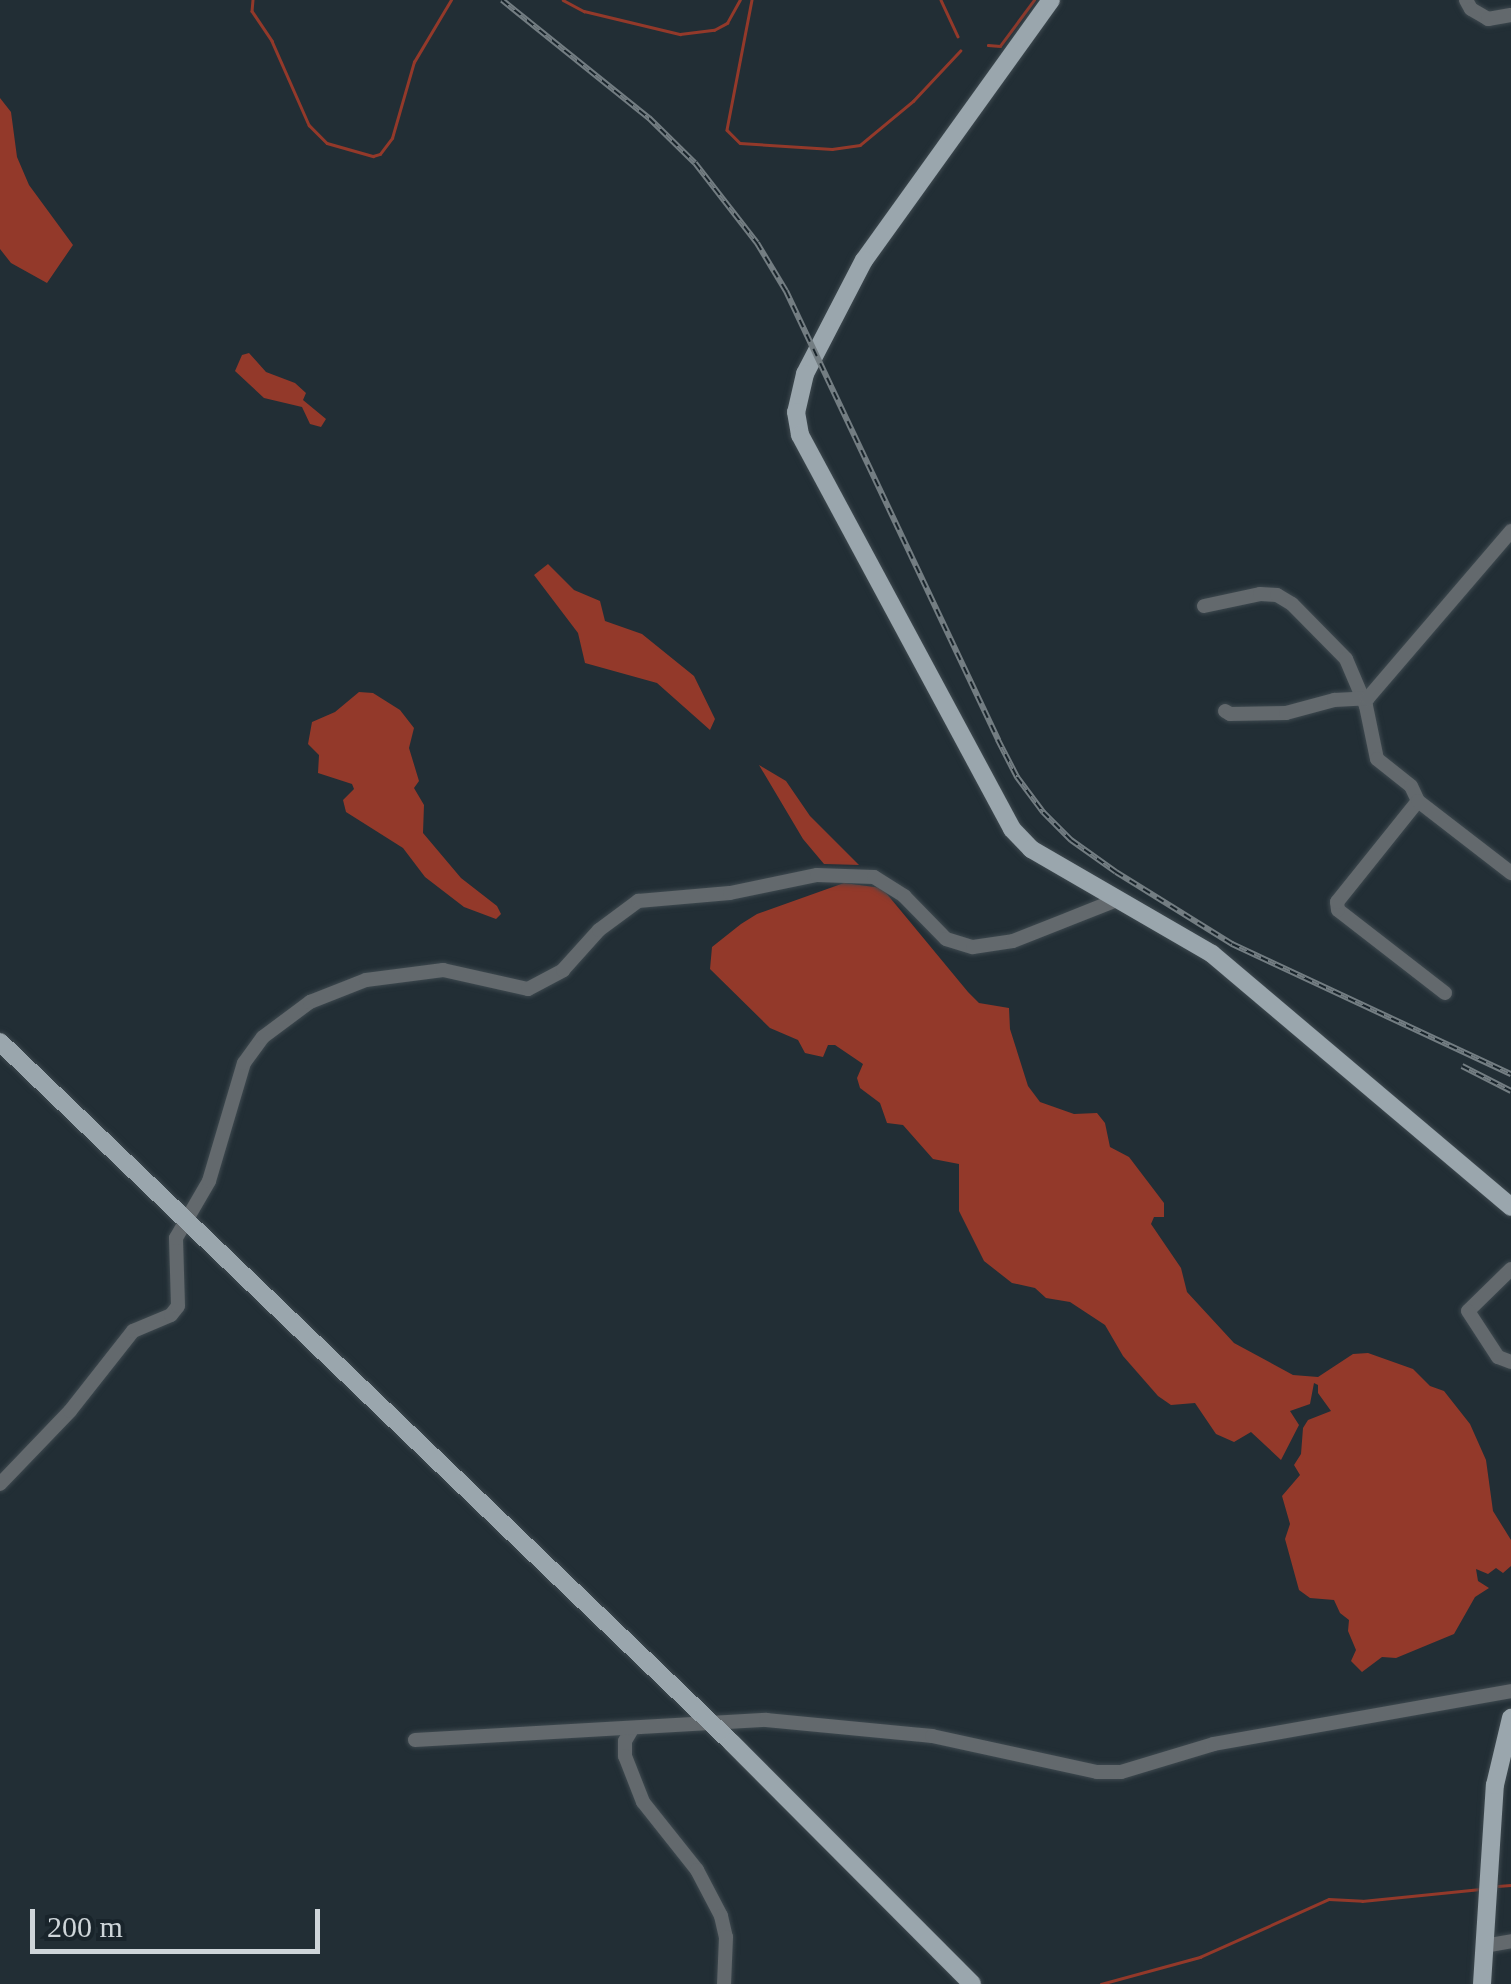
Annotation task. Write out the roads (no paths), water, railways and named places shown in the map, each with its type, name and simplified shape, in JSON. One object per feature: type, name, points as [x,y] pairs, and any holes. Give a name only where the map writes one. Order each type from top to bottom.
[{"type":"main road","points":[[1051,0],[864,260],[805,374],[796,412],[810,456],[1012,829],[1047,861],[1212,954],[1511,1207]]},
{"type":"main road","points":[[0,1042],[708,1721],[972,1984]]},
{"type":"main road","points":[[1482,1984],[1498,1759],[1511,1718]]},
{"type":"street","points":[[1466,0],[1471,10],[1488,19],[1511,16]]},
{"type":"street","points":[[1226,710],[1230,714],[1286,713],[1364,698],[1511,531]]},
{"type":"street","points":[[1204,606],[1260,594],[1277,595],[1346,659],[1364,698],[1377,759],[1411,786],[1418,801],[1511,873]]},
{"type":"street","points":[[1418,801],[1337,902],[1338,910],[1445,993]]},
{"type":"street","points":[[0,1484],[70,1410],[133,1331],[171,1316],[178,1306],[182,1294],[174,1256],[184,1220],[210,1181],[237,1082],[253,1049],[286,1017],[366,980],[443,970],[528,989],[564,970],[600,930],[638,901],[730,893],[817,875],[874,877],[904,896],[946,939],[973,947],[1013,941],[1114,901]]},
{"type":"street","points":[[1511,1268],[1468,1311],[1498,1358],[1511,1362]]},
{"type":"street","points":[[415,1740],[631,1731],[708,1721],[766,1720],[932,1736],[1096,1772],[1121,1772],[1214,1744],[1511,1690]]},
{"type":"street","points":[[631,1731],[625,1741],[625,1756],[643,1802],[697,1870],[721,1916],[726,1937],[724,1984]]},
{"type":"street","points":[[1484,1946],[1511,1941]]},
{"type":"waterway","points":[[253,0],[252,11],[272,41],[309,125],[327,143],[373,156],[380,154],[392,138],[414,62],[451,0]]},
{"type":"waterway","points":[[563,0],[584,11],[680,34],[714,30],[727,23],[740,0]]},
{"type":"waterway","points":[[752,0],[727,130],[740,143],[832,149],[860,145],[913,101],[960,51]]},
{"type":"waterway","points":[[941,0],[958,36]]},
{"type":"waterway","points":[[988,45],[1000,46],[1034,0]]},
{"type":"waterway","points":[[1498,1886],[1511,1885]]},
{"type":"waterway","points":[[1101,1984],[1200,1957],[1329,1899],[1362,1901],[1480,1889]]},
{"type":"railway","points":[[502,0],[649,118],[695,163],[757,243],[786,291],[998,740],[1017,777],[1043,812],[1071,840],[1116,872],[1232,944],[1511,1074]]},
{"type":"railway","points":[[1462,1066],[1511,1091]]}]
